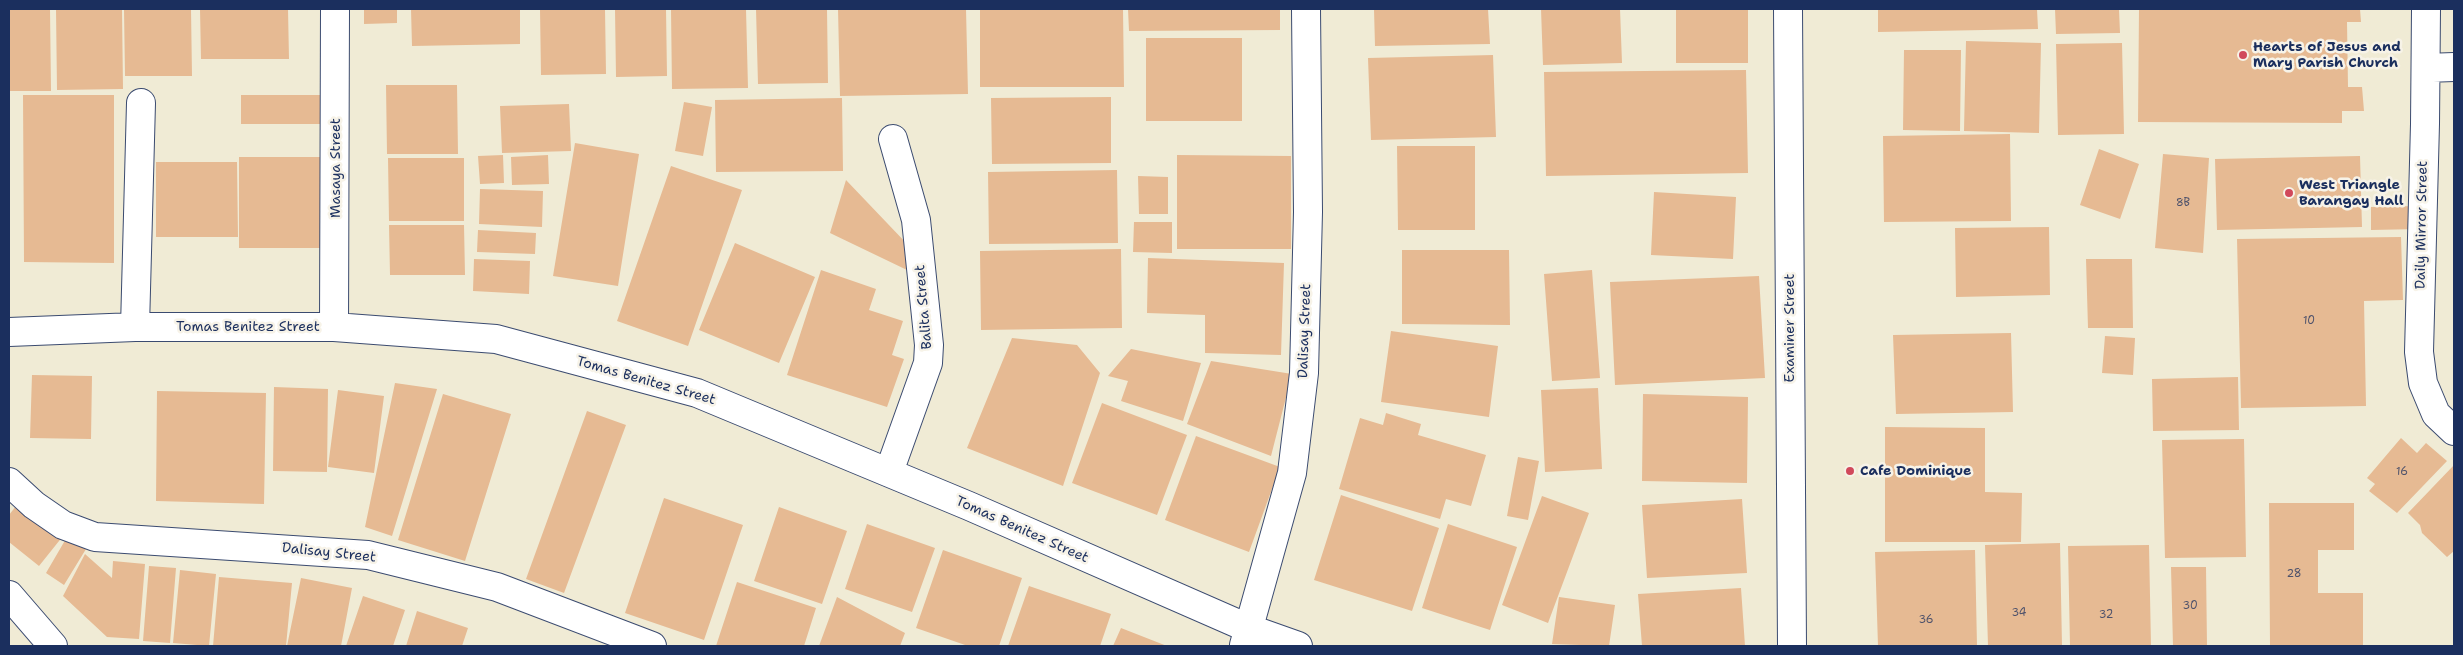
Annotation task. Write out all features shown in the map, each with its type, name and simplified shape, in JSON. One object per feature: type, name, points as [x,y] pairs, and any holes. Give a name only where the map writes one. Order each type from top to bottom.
[{"type":"street","name":"Masaya Street","points":[[334,327],[335,9]]},
{"type":"street","name":"Dalisay Street","points":[[1247,638],[1292,473],[1304,373],[1308,212],[1306,9]]},
{"type":"street","name":"Examiner Street","points":[[1788,9],[1792,646]]},
{"type":"street","name":"Daily Mirror Street","points":[[2426,9],[2419,352],[2423,383],[2436,414],[2454,431]]},
{"type":"street","points":[[2426,68],[2454,67]]},
{"type":"street","points":[[135,327],[141,103]]},
{"type":"street","name":"Balita Street","points":[[889,472],[928,362],[929,345],[916,220],[893,139]]},
{"type":"street","name":"Tomas Benitez Street","points":[[9,332],[135,327],[334,327],[496,339],[697,393],[889,472],[1247,638],[1298,646]]},
{"type":"street","name":"Dalisay Street","points":[[9,482],[34,505],[63,525],[95,537],[368,555],[497,588],[652,646]]},
{"type":"street","points":[[13,608],[53,646]]},
{"type":"building","points":[[9,9],[50,9],[51,91],[9,91]]},
{"type":"building","points":[[56,9],[122,9],[123,89],[57,90]]},
{"type":"building","points":[[124,9],[191,9],[192,76],[125,76]]},
{"type":"building","points":[[200,9],[288,9],[289,59],[201,59]]},
{"type":"building","points":[[364,9],[397,9],[397,23],[364,24]]},
{"type":"building","points":[[411,9],[520,9],[520,44],[412,46]]},
{"type":"building","points":[[540,9],[605,9],[606,74],[541,75]]},
{"type":"building","points":[[615,9],[666,9],[667,76],[616,77]]},
{"type":"building","points":[[671,9],[746,9],[748,88],[672,89]]},
{"type":"building","points":[[756,9],[827,9],[828,83],[758,84]]},
{"type":"building","points":[[838,9],[966,9],[968,94],[840,96]]},
{"type":"building","points":[[980,9],[1123,9],[1124,87],[980,87]]},
{"type":"building","points":[[1128,9],[1280,9],[1280,30],[1129,31]]},
{"type":"building","points":[[1374,9],[1488,9],[1490,44],[1375,46]]},
{"type":"building","points":[[1541,9],[1620,9],[1622,63],[1543,65]]},
{"type":"building","points":[[1676,9],[1748,9],[1748,63],[1676,63]]},
{"type":"building","points":[[1878,9],[2037,9],[2038,29],[1878,32]]},
{"type":"building","points":[[2055,9],[2119,9],[2120,33],[2056,34]]},
{"type":"building","name":"Hearts of Jesus and Mary Parish Church","points":[[2139,9],[2360,9],[2361,22],[2347,22],[2348,87],[2362,87],[2364,111],[2342,111],[2342,123],[2138,122]]},
{"type":"building","points":[[1146,38],[1242,38],[1242,121],[1146,121]]},
{"type":"building","points":[[1966,41],[2041,43],[2039,133],[1964,131]]},
{"type":"building","points":[[2122,43],[2124,134],[2058,135],[2056,44]]},
{"type":"building","points":[[1904,50],[1961,50],[1960,131],[1903,130]]},
{"type":"building","points":[[1493,55],[1496,137],[1371,140],[1368,58]]},
{"type":"building","points":[[1746,70],[1748,173],[1546,176],[1544,72]]},
{"type":"building","points":[[386,85],[457,85],[458,154],[387,154]]},
{"type":"building","points":[[23,95],[114,95],[114,263],[24,262]]},
{"type":"building","points":[[241,95],[324,95],[324,124],[241,124]]},
{"type":"building","points":[[1111,97],[1111,163],[992,164],[991,98]]},
{"type":"building","points":[[842,98],[843,171],[716,172],[715,100]]},
{"type":"building","points":[[684,102],[712,107],[703,156],[675,151]]},
{"type":"building","points":[[569,104],[571,151],[502,153],[500,106]]},
{"type":"building","points":[[2010,134],[2011,221],[1884,222],[1883,136]]},
{"type":"building","points":[[575,143],[639,154],[618,286],[553,276]]},
{"type":"building","points":[[1397,146],[1475,146],[1475,230],[1398,230]]},
{"type":"building","points":[[2099,149],[2139,164],[2120,219],[2080,205]]},
{"type":"building","points":[[2163,154],[2209,158],[2203,253],[2155,248]]},
{"type":"building","points":[[503,155],[504,183],[480,184],[478,156]]},
{"type":"building","points":[[548,155],[549,184],[512,185],[511,157]]},
{"type":"building","points":[[1177,155],[1291,156],[1291,249],[1177,249]]},
{"type":"building","name":"West Triangle Barangay Hall","points":[[2360,156],[2362,227],[2217,230],[2215,159]]},
{"type":"building","points":[[239,157],[330,157],[330,248],[239,248]]},
{"type":"building","points":[[388,158],[464,158],[464,221],[389,221]]},
{"type":"building","points":[[156,162],[237,162],[238,237],[156,237]]},
{"type":"building","points":[[671,166],[742,190],[688,346],[617,321]]},
{"type":"building","points":[[1117,170],[1118,243],[989,244],[988,172]]},
{"type":"building","points":[[1138,176],[1168,177],[1168,214],[1139,214]]},
{"type":"building","points":[[846,180],[908,245],[907,270],[830,233]]},
{"type":"building","points":[[480,189],[543,191],[542,227],[479,224]]},
{"type":"building","points":[[1654,192],[1736,197],[1733,259],[1651,255]]},
{"type":"building","points":[[2418,206],[2419,229],[2371,230],[2371,207]]},
{"type":"building","points":[[1134,222],[1172,222],[1172,253],[1133,252]]},
{"type":"building","points":[[389,225],[464,225],[465,275],[390,275]]},
{"type":"building","points":[[2049,227],[2050,295],[1956,297],[1955,228]]},
{"type":"building","points":[[478,230],[536,233],[535,254],[477,252]]},
{"type":"building","points":[[2401,237],[2403,300],[2364,301],[2366,406],[2241,408],[2237,239]]},
{"type":"building","points":[[735,243],[815,277],[779,363],[699,330]]},
{"type":"building","points":[[1121,249],[1122,328],[981,330],[980,251]]},
{"type":"building","points":[[1402,250],[1509,250],[1510,325],[1402,324]]},
{"type":"building","points":[[1148,258],[1284,263],[1281,355],[1205,353],[1205,315],[1147,313]]},
{"type":"building","points":[[474,259],[530,261],[529,294],[473,291]]},
{"type":"building","points":[[2086,259],[2132,259],[2133,328],[2088,328]]},
{"type":"building","points":[[821,270],[876,289],[869,310],[903,321],[892,355],[904,359],[887,407],[787,375]]},
{"type":"building","points":[[1592,270],[1600,378],[1552,381],[1544,274]]},
{"type":"building","points":[[1759,276],[1765,378],[1615,385],[1610,282]]},
{"type":"building","points":[[1391,331],[1498,346],[1489,417],[1381,402]]},
{"type":"building","points":[[2011,333],[2013,412],[1896,414],[1893,335]]},
{"type":"building","points":[[2105,336],[2135,338],[2133,375],[2102,373]]},
{"type":"building","points":[[1012,338],[1077,345],[1100,373],[1063,486],[967,448]]},
{"type":"building","points":[[1131,349],[1201,363],[1183,421],[1121,401],[1128,381],[1108,376]]},
{"type":"building","points":[[1211,361],[1292,374],[1271,456],[1187,424]]},
{"type":"building","points":[[32,375],[92,376],[91,439],[30,438]]},
{"type":"building","points":[[2238,377],[2239,430],[2153,431],[2152,379]]},
{"type":"building","points":[[395,383],[437,389],[392,536],[365,527]]},
{"type":"building","points":[[274,387],[328,389],[327,472],[273,471]]},
{"type":"building","points":[[1598,388],[1602,469],[1545,472],[1541,390]]},
{"type":"building","points":[[338,390],[384,396],[374,473],[328,467]]},
{"type":"building","points":[[157,391],[266,393],[264,504],[156,501]]},
{"type":"building","points":[[443,394],[511,414],[465,561],[398,540]]},
{"type":"building","points":[[1643,394],[1748,397],[1747,483],[1642,481]]},
{"type":"building","points":[[1102,403],[1187,435],[1157,515],[1072,483]]},
{"type":"building","points":[[587,411],[626,425],[564,593],[526,579]]},
{"type":"building","points":[[1386,413],[1421,424],[1418,435],[1486,455],[1471,506],[1446,499],[1440,519],[1339,489],[1360,418],[1383,425]]},
{"type":"building","points":[[1885,427],[1985,428],[1985,492],[2022,493],[2021,542],[1885,542]]},
{"type":"building","points":[[1196,436],[1280,467],[1249,552],[1165,520]]},
{"type":"building","points":[[2401,438],[2417,453],[2426,443],[2447,461],[2397,513],[2369,491],[2375,484],[2367,478]]},
{"type":"building","points":[[2244,439],[2246,557],[2165,558],[2162,440]]},
{"type":"building","points":[[1518,457],[1539,461],[1528,520],[1507,516]]},
{"type":"building","points":[[2454,465],[2454,551],[2447,557],[2422,533],[2420,525],[2408,513]]},
{"type":"building","points":[[1341,495],[1439,528],[1412,611],[1314,580]]},
{"type":"building","points":[[1542,496],[1589,513],[1548,623],[1502,605]]},
{"type":"building","points":[[23,497],[67,531],[39,566],[9,542],[9,515]]},
{"type":"building","points":[[664,498],[743,525],[704,640],[625,613]]},
{"type":"building","points":[[1742,499],[1747,573],[1647,578],[1642,505]]},
{"type":"building","points":[[2269,503],[2354,503],[2354,550],[2318,550],[2318,593],[2363,593],[2363,646],[2270,646]]},
{"type":"building","points":[[779,507],[847,531],[822,604],[754,581]]},
{"type":"building","points":[[867,524],[935,548],[912,612],[845,589]]},
{"type":"building","points":[[1448,524],[1517,547],[1490,630],[1422,608]]},
{"type":"building","points":[[67,537],[86,549],[64,585],[46,573]]},
{"type":"building","points":[[2060,543],[2062,646],[1988,646],[1985,545]]},
{"type":"building","points":[[2149,545],[2151,646],[2070,646],[2068,546]]},
{"type":"building","points":[[943,550],[1022,578],[999,646],[968,646],[916,628]]},
{"type":"building","points":[[1975,550],[1977,646],[1878,646],[1875,552]]},
{"type":"building","points":[[85,554],[112,578],[113,561],[145,564],[139,639],[107,637],[63,596]]},
{"type":"building","points":[[149,566],[176,568],[170,643],[143,641]]},
{"type":"building","points":[[2171,567],[2206,567],[2207,646],[2173,646]]},
{"type":"building","points":[[180,570],[216,574],[209,646],[173,643]]},
{"type":"building","points":[[219,577],[292,583],[286,646],[213,646]]},
{"type":"building","points":[[301,578],[352,588],[341,646],[287,646]]},
{"type":"building","points":[[737,582],[816,608],[804,646],[716,646]]},
{"type":"building","points":[[1029,586],[1111,614],[1100,646],[1008,646]]},
{"type":"building","points":[[1741,588],[1745,646],[1642,646],[1638,594]]},
{"type":"building","points":[[363,596],[405,610],[393,646],[346,646]]},
{"type":"building","points":[[837,597],[905,633],[900,646],[819,646]]},
{"type":"building","points":[[1559,597],[1615,605],[1609,646],[1552,644]]},
{"type":"building","points":[[417,611],[468,628],[462,646],[406,646]]},
{"type":"building","points":[[1121,628],[1167,646],[1113,646]]},
{"type":"place","name":"Hearts of Jesus and Mary Parish Church","points":[[2243,55]]},
{"type":"place","name":"West Triangle Barangay Hall","points":[[2289,193]]},
{"type":"place","name":"Cafe Dominique","points":[[1850,471]]}]
